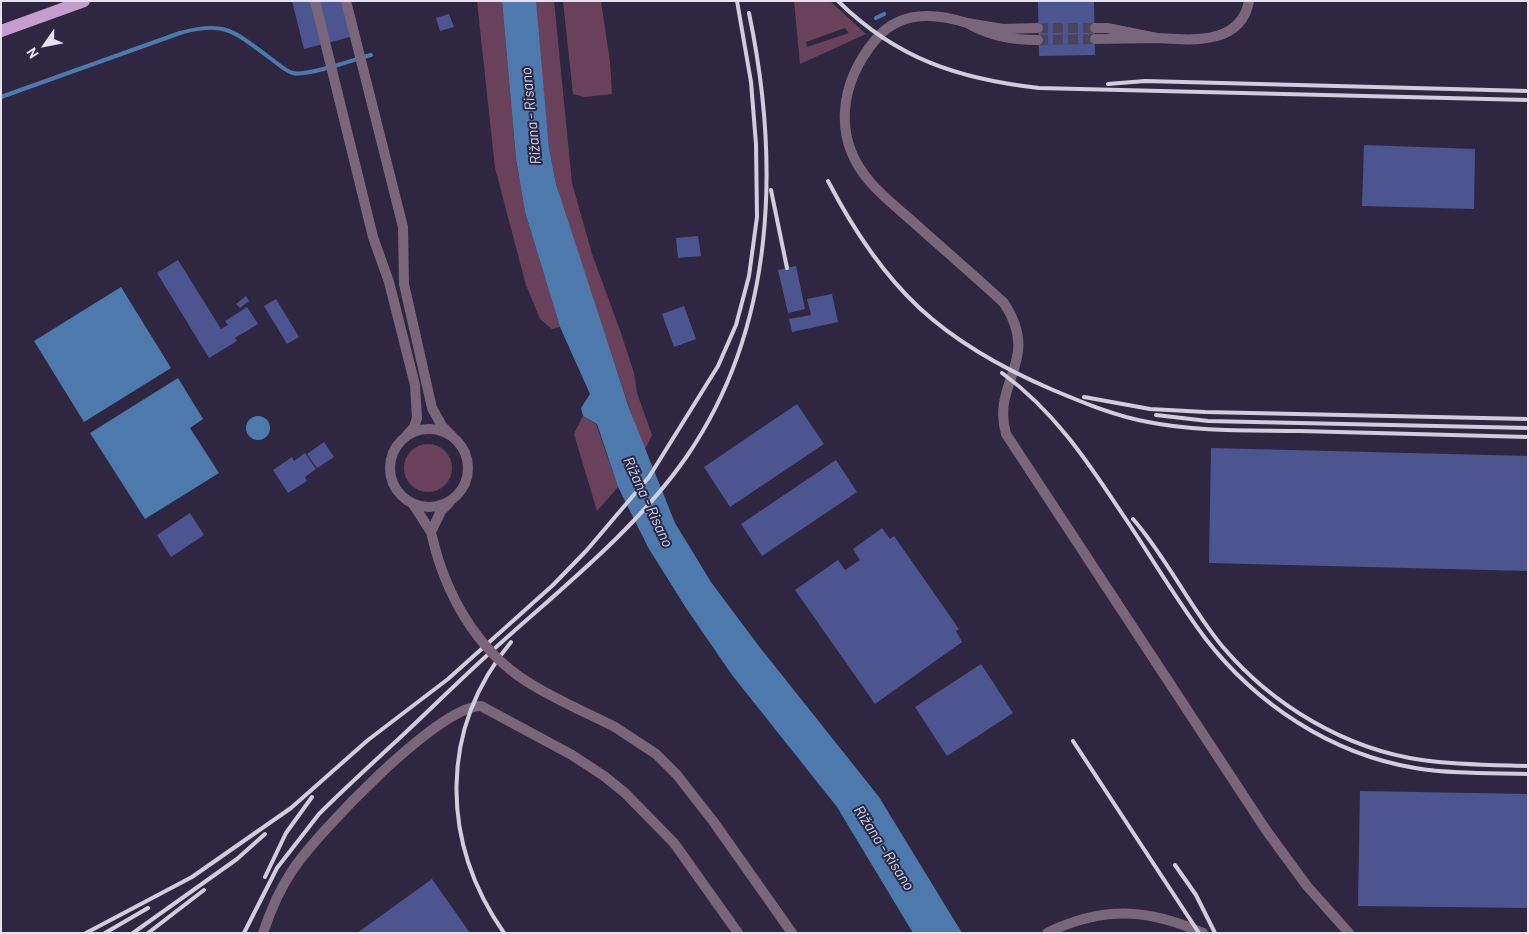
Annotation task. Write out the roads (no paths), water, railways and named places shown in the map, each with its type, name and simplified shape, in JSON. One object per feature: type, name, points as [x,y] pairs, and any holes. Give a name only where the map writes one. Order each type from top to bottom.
[{"type":"main road","points":[[1,31],[84,1]]},
{"type":"street","points":[[315,1],[373,237],[389,282],[416,385],[417,418],[414,427],[395,450],[390,467],[391,476],[398,492],[412,503],[431,534],[440,567],[457,604],[473,629],[495,655],[525,680],[615,727],[656,754],[682,781],[792,933]]},
{"type":"street","points":[[346,1],[402,227],[404,284],[432,408],[442,426],[466,453],[469,464],[465,486],[441,511],[431,534]]},
{"type":"street","points":[[1095,39],[1216,38],[1230,31],[1238,23],[1248,1]]},
{"type":"street","points":[[1038,28],[1004,29],[967,23],[942,16],[918,15],[894,25],[879,36],[860,60],[847,91],[845,120],[852,150],[859,167],[882,194],[995,295],[1011,314],[1018,337],[1018,359],[1005,393],[1002,410],[1002,422],[1009,440],[1266,830],[1307,886],[1349,933]]},
{"type":"street","points":[[967,23],[986,33],[1004,38],[1038,40]]},
{"type":"street","points":[[1095,28],[1107,28],[1157,38]]},
{"type":"street","points":[[406,436],[415,431],[433,429],[442,430],[452,436]]},
{"type":"street","points":[[412,503],[429,508],[450,502]]},
{"type":"street","points":[[263,933],[292,871],[331,822],[373,780],[440,725],[464,709],[481,706],[572,756],[604,776],[625,793],[674,843],[738,933]]},
{"type":"street","points":[[1047,933],[1085,918],[1110,912],[1130,912],[1167,920],[1203,933]]},
{"type":"water","name":"Rižana - Risano","points":[[502,1],[536,1],[549,148],[556,184],[629,408],[675,523],[711,582],[758,645],[879,797],[962,933],[913,933],[837,807],[732,675],[686,608],[649,549],[618,487],[597,424],[583,416],[581,408],[590,394],[560,327],[525,212],[516,159]]},
{"type":"water","points":[[121,287],[171,368],[84,422],[34,341]]},
{"type":"water","points":[[178,378],[203,419],[190,428],[219,473],[145,519],[90,433]]},
{"type":"water","points":[[258,416],[266,420],[270,428],[266,436],[258,440],[250,436],[246,428],[250,420]]},
{"type":"waterway","points":[[876,18],[884,14]]},
{"type":"waterway","points":[[1,97],[196,29],[219,28],[229,31],[247,41],[284,69],[299,74],[371,55]]},
{"type":"tunnel","points":[[1038,28],[1095,28]]},
{"type":"tunnel","points":[[1038,40],[1095,39]]},
{"type":"railway","points":[[86,933],[192,877],[291,808],[368,740],[448,679],[553,585],[587,550],[649,477],[718,366],[736,325],[749,276],[757,217],[756,144],[751,82],[737,1]]},
{"type":"railway","points":[[838,1],[860,21],[906,52],[956,72],[1010,84],[1039,88],[1528,100]]},
{"type":"railway","points":[[244,933],[277,868],[319,814],[471,670],[582,571],[627,528],[687,456],[716,406],[739,353],[754,298],[763,242],[766,184],[765,127],[759,69],[749,13]]},
{"type":"railway","points":[[1108,84],[1145,81],[1528,91]]},
{"type":"railway","points":[[828,181],[849,219],[871,252],[894,282],[919,308],[947,331],[1013,372],[1100,409],[1148,422],[1205,429],[1528,437]]},
{"type":"railway","points":[[771,190],[787,268]]},
{"type":"railway","points":[[1002,373],[1037,403],[1067,436],[1108,492],[1205,638],[1225,662],[1272,704],[1325,738],[1354,751],[1384,761],[1415,768],[1443,771],[1528,774]]},
{"type":"railway","points":[[1084,397],[1150,409],[1205,412],[1528,419]]},
{"type":"railway","points":[[1156,415],[1208,421],[1528,428]]},
{"type":"railway","points":[[1133,519],[1157,550],[1199,615],[1222,646],[1264,687],[1312,721],[1338,735],[1365,746],[1393,754],[1448,763],[1528,766]]},
{"type":"railway","points":[[504,933],[483,898],[468,861],[459,823],[457,786],[460,748],[471,711],[487,676],[511,642]]},
{"type":"railway","points":[[1073,741],[1199,933]]},
{"type":"railway","points":[[265,877],[286,833],[312,797]]},
{"type":"railway","points":[[133,933],[237,859],[265,834]]},
{"type":"railway","points":[[1175,865],[1196,895],[1215,933]]},
{"type":"railway","points":[[148,933],[204,890]]},
{"type":"railway","points":[[105,933],[148,908]]}]
